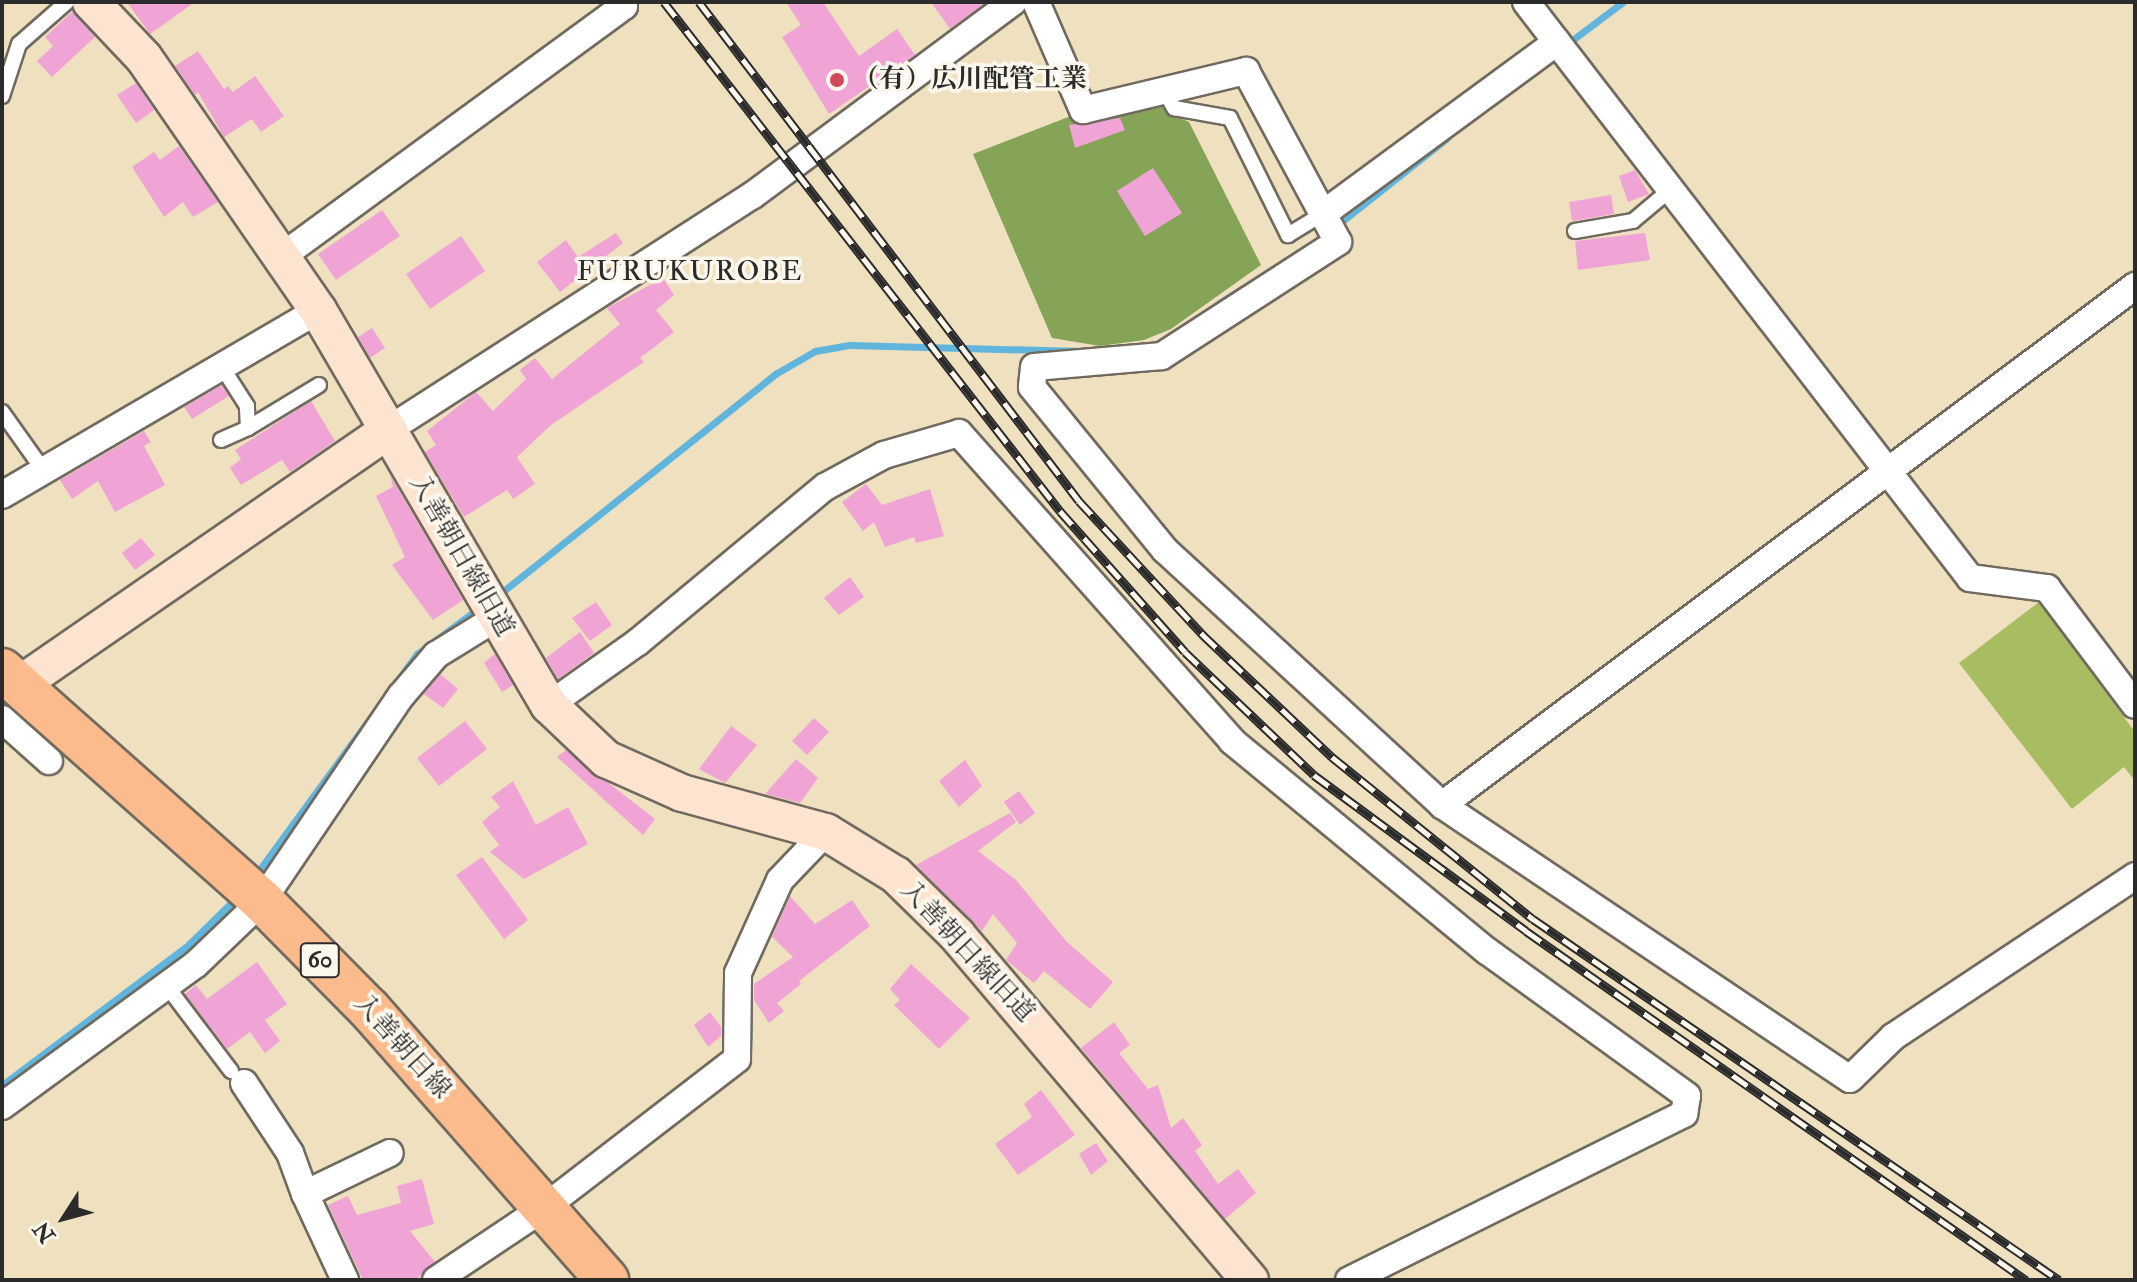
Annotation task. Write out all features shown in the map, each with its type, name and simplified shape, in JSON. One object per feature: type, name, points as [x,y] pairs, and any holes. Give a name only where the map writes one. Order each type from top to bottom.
[{"type":"main road","name":"入善朝日線","points":[[8,691],[262,901],[369,1009],[607,1280]]},
{"type":"street","points":[[281,257],[624,6],[621,2]]},
{"type":"street","points":[[49,761],[8,691],[388,430],[753,195],[1013,2]]},
{"type":"street","points":[[1036,2],[1083,110],[1246,71],[1338,242],[1162,356],[1034,367],[1032,387],[1165,550],[1442,805],[1850,1079],[1893,1037],[2135,876]]},
{"type":"street","points":[[1526,2],[1970,578],[2047,588],[2135,705]]},
{"type":"street","name":"入善朝日線旧道","points":[[93,4],[144,58],[318,310],[549,705],[618,765],[682,793],[826,832],[896,875],[957,935],[1250,1280]]},
{"type":"street","points":[[1324,213],[1557,42]]},
{"type":"street","points":[[1442,805],[2135,286]]},
{"type":"street","points":[[2,495],[318,310]]},
{"type":"street","points":[[549,705],[638,642],[825,487],[884,455],[959,433],[1232,741],[1487,951],[1687,1096],[1684,1114],[1349,1280]]},
{"type":"street","points":[[2,1106],[166,985],[262,901],[401,696],[436,655],[496,618]]},
{"type":"street","points":[[436,1280],[545,1207],[737,1059],[736,1005],[742,961],[780,880],[826,832]]},
{"type":"street","points":[[238,1077],[290,1153],[305,1194],[345,1280]]},
{"type":"street","points":[[305,1194],[390,1153]]},
{"type":"lane","points":[[2,96],[19,44],[93,4]]},
{"type":"lane","points":[[1164,90],[1174,108],[1230,118],[1288,235],[1324,213]]},
{"type":"lane","points":[[1575,231],[1633,221],[1671,189]]},
{"type":"lane","points":[[222,367],[247,406],[248,428]]},
{"type":"lane","points":[[221,440],[248,428],[319,385]]},
{"type":"lane","points":[[2,412],[44,471]]},
{"type":"lane","points":[[166,985],[238,1077]]},
{"type":"green space","points":[[1159,98],[1171,114],[1189,122],[1261,265],[1171,329],[1144,340],[1100,346],[1052,338],[973,154],[1076,114]]},
{"type":"green space","points":[[2039,602],[2135,732],[2135,781],[2124,767],[2072,809],[1959,663]]},
{"type":"building","points":[[127,2],[195,2],[150,34]]},
{"type":"building","points":[[786,2],[823,2],[859,56],[897,29],[915,55],[829,114],[782,37],[801,25]]},
{"type":"building","points":[[931,2],[986,2],[950,29]]},
{"type":"building","points":[[73,11],[95,37],[52,77],[37,61],[53,46],[45,37]]},
{"type":"building","points":[[198,51],[224,89],[228,86],[233,92],[255,76],[284,116],[261,132],[252,119],[224,137],[198,92],[195,95],[175,66]]},
{"type":"building","points":[[136,83],[154,110],[136,123],[117,95]]},
{"type":"building","points":[[1120,118],[1125,130],[1075,148],[1069,125]]},
{"type":"building","points":[[179,146],[218,202],[193,217],[183,202],[164,217],[132,167],[154,152],[160,160]]},
{"type":"building","points":[[1153,168],[1182,213],[1145,236],[1117,191]]},
{"type":"building","points":[[1635,170],[1649,194],[1628,202],[1619,176]]},
{"type":"building","points":[[1611,195],[1614,214],[1572,221],[1569,202]]},
{"type":"building","points":[[382,210],[400,236],[336,280],[318,254]]},
{"type":"building","points":[[616,233],[623,243],[560,292],[537,262],[566,240],[578,257]]},
{"type":"building","points":[[1645,233],[1650,260],[1578,270],[1575,241]]},
{"type":"building","points":[[461,236],[485,271],[430,309],[406,274]]},
{"type":"building","points":[[663,278],[674,295],[656,310],[674,332],[640,358],[644,362],[551,425],[517,457],[535,484],[513,499],[507,490],[464,517],[425,452],[436,445],[427,431],[476,392],[493,411],[526,379],[520,370],[535,358],[552,379],[620,324],[607,308]]},
{"type":"building","points":[[372,328],[385,348],[370,358],[358,337]]},
{"type":"building","points":[[222,385],[229,396],[192,419],[184,407]]},
{"type":"building","points":[[311,401],[335,441],[290,472],[282,460],[241,485],[230,468],[241,459],[235,450]]},
{"type":"building","points":[[144,431],[151,442],[144,446],[165,485],[115,512],[98,481],[72,499],[60,480]]},
{"type":"building","points":[[390,475],[463,600],[433,620],[392,565],[405,557],[376,496],[393,487]]},
{"type":"building","points":[[866,484],[882,505],[930,489],[944,536],[916,543],[914,537],[885,547],[874,522],[863,531],[842,502]]},
{"type":"building","points":[[141,538],[155,555],[135,570],[122,553]]},
{"type":"building","points":[[850,577],[864,597],[839,615],[824,598]]},
{"type":"building","points":[[596,602],[612,625],[590,641],[572,618]]},
{"type":"building","points":[[580,632],[594,653],[558,679],[546,658]]},
{"type":"building","points":[[495,654],[513,685],[502,692],[484,663]]},
{"type":"building","points":[[440,674],[458,689],[443,708],[424,694]]},
{"type":"building","points":[[814,718],[829,732],[807,755],[792,741]]},
{"type":"building","points":[[465,721],[487,749],[439,786],[417,758]]},
{"type":"building","points":[[731,726],[757,745],[725,783],[699,769]]},
{"type":"building","points":[[566,750],[655,819],[643,835],[557,757]]},
{"type":"building","points":[[796,759],[818,778],[800,803],[765,794]]},
{"type":"building","points":[[965,760],[982,786],[959,807],[939,781]]},
{"type":"building","points":[[513,781],[536,825],[568,807],[588,844],[524,879],[490,852],[499,845],[482,822],[500,807],[491,797]]},
{"type":"building","points":[[1019,791],[1035,813],[1020,825],[1004,802]]},
{"type":"building","points":[[1010,813],[1016,822],[978,851],[1016,880],[1067,942],[1113,982],[1090,1009],[1044,971],[1034,983],[1006,960],[1017,943],[993,914],[982,931],[916,865]]},
{"type":"building","points":[[482,857],[528,920],[504,939],[456,875]]},
{"type":"building","points":[[790,896],[815,924],[852,900],[870,926],[799,981],[801,984],[777,1003],[784,1011],[769,1023],[754,1000],[754,984],[793,957],[772,937]]},
{"type":"building","points":[[257,962],[287,1004],[265,1020],[280,1041],[265,1053],[250,1032],[227,1049],[185,994],[196,985],[207,999]]},
{"type":"building","points":[[911,964],[970,1018],[939,1049],[894,1005],[900,1000],[890,989]]},
{"type":"building","points":[[710,1012],[721,1027],[721,1036],[708,1047],[694,1025]]},
{"type":"building","points":[[1114,1022],[1130,1045],[1119,1053],[1148,1089],[1158,1085],[1171,1128],[1183,1118],[1202,1145],[1195,1151],[1218,1184],[1238,1169],[1256,1193],[1225,1219],[1081,1048]]},
{"type":"building","points":[[1041,1090],[1075,1135],[1018,1175],[995,1144],[1032,1117],[1024,1104]]},
{"type":"building","points":[[1096,1143],[1108,1161],[1091,1175],[1079,1154]]},
{"type":"building","points":[[422,1179],[434,1224],[410,1231],[435,1262],[415,1280],[363,1280],[328,1205],[348,1196],[357,1215],[401,1203],[397,1186]]},
{"type":"waterway","points":[[1567,44],[1623,2]]},
{"type":"waterway","points":[[1218,304],[1317,241],[1447,138]]},
{"type":"waterway","points":[[496,597],[777,373],[815,351],[850,345],[1083,351]]},
{"type":"waterway","points":[[255,876],[417,654],[479,608]]},
{"type":"waterway","points":[[2,1085],[186,947],[237,897]]},
{"type":"railway","points":[[664,2],[1060,511],[1185,652],[1314,775],[1526,931],[2026,1280]]},
{"type":"railway","points":[[699,2],[1079,501],[1203,635],[1332,757],[1533,919],[2059,1280]]},
{"type":"place","name":"（有）広川配管工業","points":[[837,80]]},
{"type":"district","name":"FURUKUROBE","points":[[690,272]]}]
